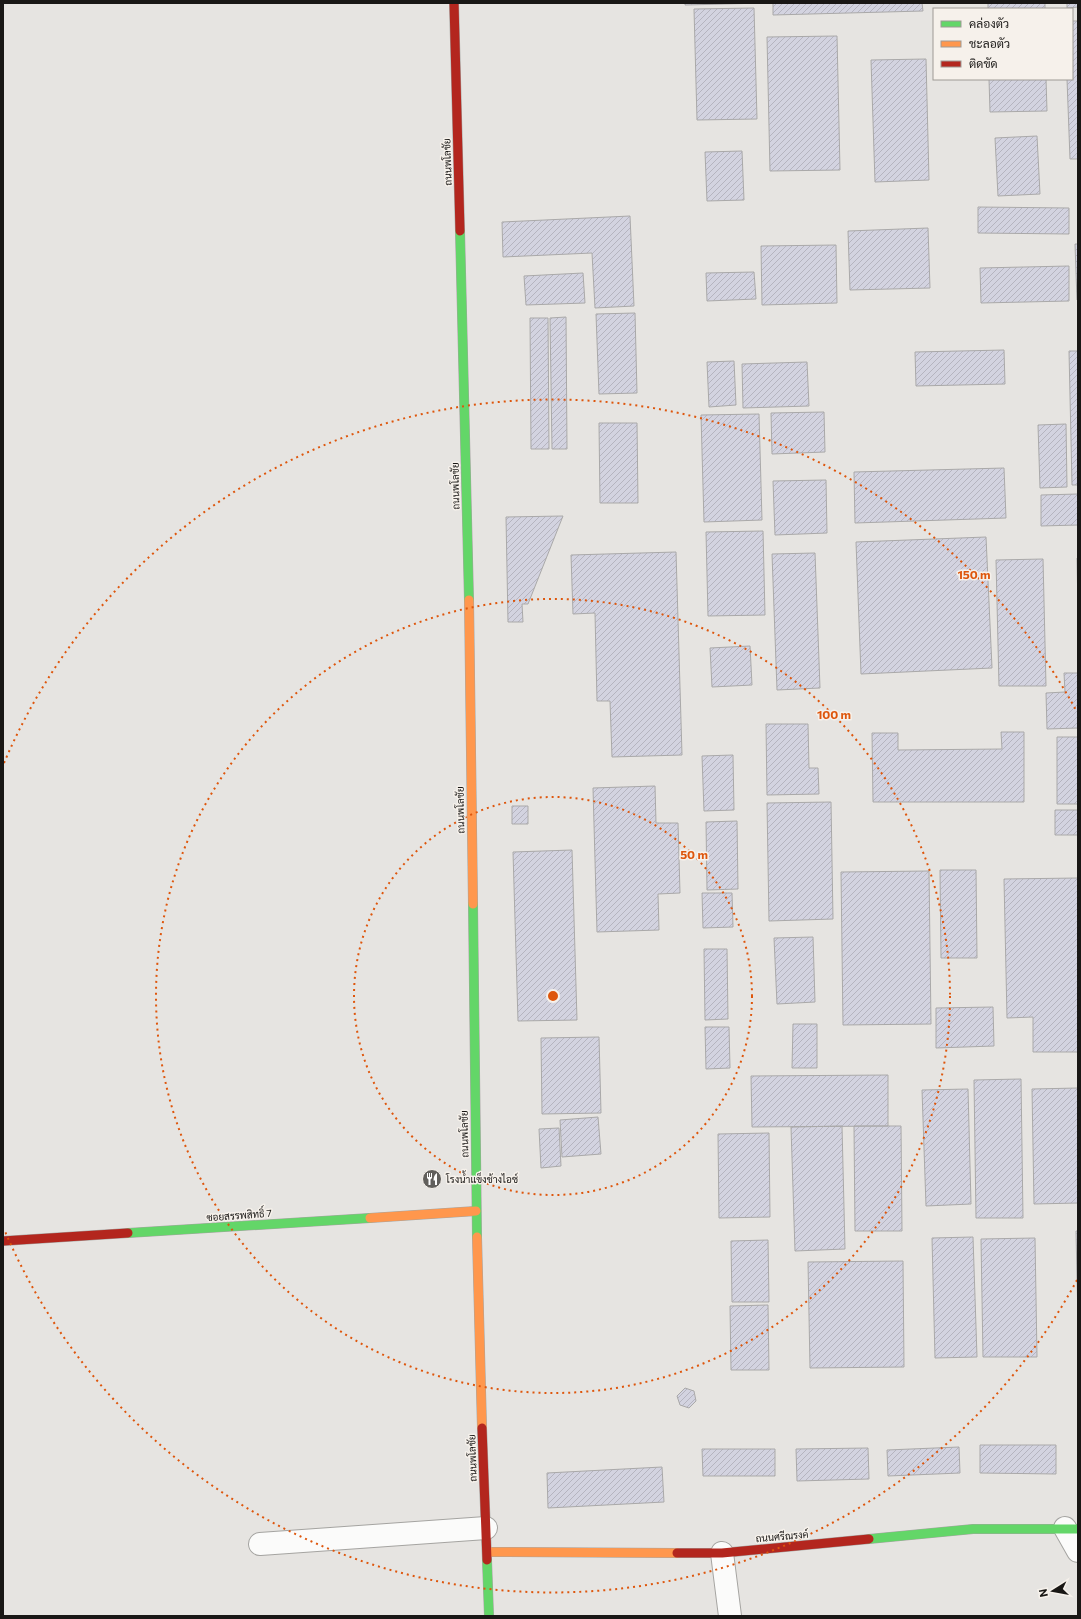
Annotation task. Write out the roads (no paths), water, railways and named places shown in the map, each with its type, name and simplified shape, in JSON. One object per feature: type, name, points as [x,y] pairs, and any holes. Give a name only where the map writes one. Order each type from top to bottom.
[{"type":"street","name":"ถนนพโลชัย","points":[[454,3],[470,641],[476,1211],[489,1616]]},
{"type":"street","name":"ซอยสรรพสิทธิ์ 7","points":[[3,1241],[476,1211]]},
{"type":"street","points":[[260,1544],[486,1528]]},
{"type":"street","name":"ถนนศรีณรงค์","points":[[488,1552],[722,1553],[973,1528],[1072,1529]]},
{"type":"street","points":[[1072,1529],[1078,1551]]},
{"type":"street","points":[[722,1553],[730,1616]]},
{"type":"place","name":"โรงน้ำแข็งช้างไอซ์","points":[[432,1179]]}]
